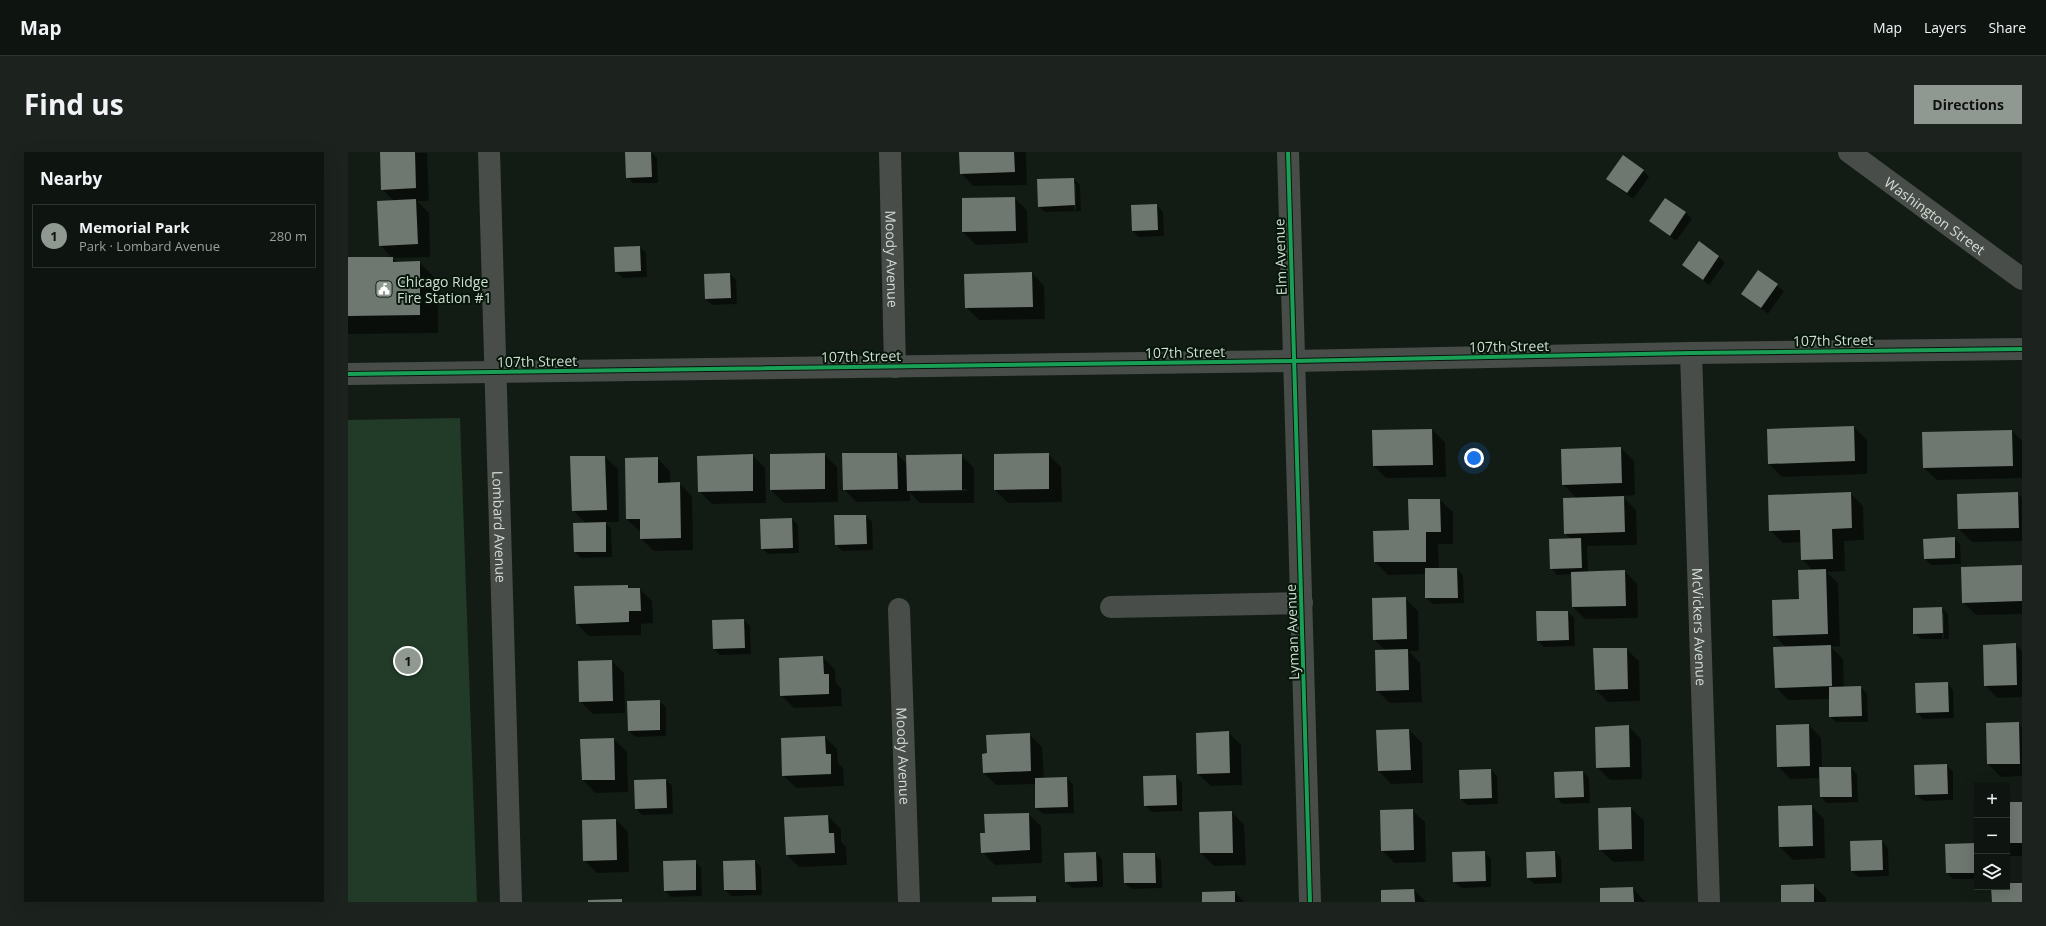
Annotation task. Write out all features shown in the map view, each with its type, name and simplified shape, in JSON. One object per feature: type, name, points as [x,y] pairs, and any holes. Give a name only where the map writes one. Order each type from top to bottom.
[{"type":"street","name":"Lombard Avenue","points":[[489,152],[511,902]]},
{"type":"street","name":"Moody Avenue","points":[[890,152],[895,367]]},
{"type":"street","name":"Elm Avenue","points":[[1288,152],[1294,361]]},
{"type":"street","name":"Washington Street","points":[[1849,152],[2022,279]]},
{"type":"street","name":"107th Street","points":[[348,374],[2022,349]]},
{"type":"street","name":"McVickers Avenue","points":[[1691,353],[1709,902]]},
{"type":"street","name":"Lyman Avenue","points":[[1294,361],[1310,902]]},
{"type":"street","points":[[1111,607],[1302,603]]},
{"type":"street","name":"Moody Avenue","points":[[899,609],[909,902]]},
{"type":"green space","points":[[460,418],[477,902],[348,902],[348,420]]},
{"type":"building","points":[[380,152],[415,152],[416,188],[381,190]]},
{"type":"building","points":[[625,152],[651,152],[652,177],[626,178]]},
{"type":"building","points":[[959,152],[1014,152],[1015,172],[960,174]]},
{"type":"building","points":[[1623,155],[1644,170],[1627,193],[1606,179]]},
{"type":"building","points":[[1074,178],[1075,205],[1038,207],[1037,179]]},
{"type":"building","points":[[1015,197],[1016,231],[962,232],[962,198]]},
{"type":"building","points":[[1665,198],[1686,212],[1670,236],[1649,221]]},
{"type":"building","points":[[416,199],[418,244],[379,246],[377,201]]},
{"type":"building","points":[[1157,204],[1158,230],[1132,231],[1131,205]]},
{"type":"building","points":[[1699,241],[1719,256],[1703,280],[1682,265]]},
{"type":"building","points":[[640,246],[641,271],[615,272],[614,247]]},
{"type":"building","name":"Chicago Ridge Fire Station #1","points":[[348,257],[393,257],[393,262],[420,261],[420,315],[348,316]]},
{"type":"building","points":[[1758,270],[1778,284],[1761,308],[1741,294]]},
{"type":"building","points":[[1032,272],[1033,307],[965,308],[964,274]]},
{"type":"building","points":[[730,273],[731,298],[705,299],[704,274]]},
{"type":"building","points":[[1854,426],[1855,461],[1768,464],[1767,429]]},
{"type":"building","points":[[1432,429],[1433,465],[1373,466],[1372,430]]},
{"type":"building","points":[[2012,430],[2013,466],[1923,468],[1922,432]]},
{"type":"building","points":[[1621,447],[1622,483],[1562,485],[1561,449]]},
{"type":"building","points":[[825,453],[825,489],[770,490],[770,454]]},
{"type":"building","points":[[842,453],[897,453],[898,489],[843,490]]},
{"type":"building","points":[[1049,453],[1049,489],[994,490],[994,454]]},
{"type":"building","points":[[753,454],[753,491],[698,492],[697,456]]},
{"type":"building","points":[[962,454],[962,490],[907,491],[906,455]]},
{"type":"building","points":[[570,456],[605,456],[607,510],[572,511]]},
{"type":"building","points":[[658,457],[658,483],[680,482],[681,538],[640,539],[640,519],[626,519],[625,458]]},
{"type":"building","points":[[1851,492],[1852,528],[1832,529],[1833,559],[1801,560],[1800,530],[1769,531],[1768,495]]},
{"type":"building","points":[[2018,492],[2019,528],[1958,529],[1957,494]]},
{"type":"building","points":[[1624,496],[1625,532],[1564,534],[1563,498]]},
{"type":"building","points":[[1408,499],[1440,499],[1441,532],[1426,532],[1426,562],[1374,562],[1373,531],[1409,530]]},
{"type":"building","points":[[834,515],[866,515],[867,544],[835,545]]},
{"type":"building","points":[[792,518],[793,548],[761,549],[760,519]]},
{"type":"building","points":[[606,522],[606,552],[574,552],[573,523]]},
{"type":"building","points":[[1955,537],[1955,558],[1924,559],[1923,539]]},
{"type":"building","points":[[1581,538],[1582,568],[1550,569],[1549,539]]},
{"type":"building","points":[[2022,565],[2022,601],[1962,603],[1961,567]]},
{"type":"building","points":[[1425,568],[1457,568],[1458,598],[1425,598]]},
{"type":"building","points":[[1826,569],[1828,634],[1773,636],[1772,600],[1799,599],[1798,570]]},
{"type":"building","points":[[1625,570],[1626,606],[1572,607],[1571,572]]},
{"type":"building","points":[[628,585],[628,588],[640,588],[641,611],[629,611],[629,622],[576,624],[574,586]]},
{"type":"building","points":[[1406,597],[1407,639],[1373,640],[1372,598]]},
{"type":"building","points":[[1942,607],[1943,633],[1913,634],[1913,608]]},
{"type":"building","points":[[1536,611],[1568,611],[1569,640],[1537,641]]},
{"type":"building","points":[[744,619],[745,648],[713,649],[712,620]]},
{"type":"building","points":[[2016,643],[2017,685],[1984,686],[1983,645]]},
{"type":"building","points":[[1831,645],[1832,686],[1775,688],[1773,647]]},
{"type":"building","points":[[1593,648],[1627,648],[1628,689],[1595,690]]},
{"type":"building","points":[[1408,649],[1409,690],[1376,691],[1375,650]]},
{"type":"building","points":[[823,656],[824,674],[829,674],[829,694],[780,696],[779,658]]},
{"type":"building","points":[[612,660],[613,701],[579,702],[578,661]]},
{"type":"building","points":[[1948,682],[1949,712],[1916,713],[1915,683]]},
{"type":"building","points":[[1861,686],[1862,716],[1829,717],[1829,687]]},
{"type":"building","points":[[660,700],[660,730],[628,731],[627,701]]},
{"type":"building","points":[[2019,722],[2020,764],[1987,764],[1986,723]]},
{"type":"building","points":[[1809,724],[1810,766],[1777,767],[1776,725]]},
{"type":"building","points":[[1629,725],[1630,767],[1596,768],[1595,727]]},
{"type":"building","points":[[1409,729],[1411,770],[1378,771],[1376,730]]},
{"type":"building","points":[[1229,731],[1230,773],[1197,774],[1196,733]]},
{"type":"building","points":[[1030,733],[1031,771],[983,773],[982,754],[987,753],[986,735]]},
{"type":"building","points":[[825,736],[826,754],[831,754],[831,774],[782,776],[781,738]]},
{"type":"building","points":[[614,738],[615,780],[582,780],[580,739]]},
{"type":"building","points":[[1947,764],[1948,794],[1915,795],[1914,765]]},
{"type":"building","points":[[1819,767],[1851,767],[1852,797],[1820,797]]},
{"type":"building","points":[[1491,769],[1492,798],[1460,799],[1459,770]]},
{"type":"building","points":[[1583,771],[1584,797],[1555,798],[1554,772]]},
{"type":"building","points":[[1176,775],[1177,805],[1144,806],[1143,776]]},
{"type":"building","points":[[1067,777],[1068,807],[1035,808],[1035,778]]},
{"type":"building","points":[[666,779],[667,808],[635,809],[634,780]]},
{"type":"building","points":[[2010,802],[2022,802],[2022,843],[2010,843]]},
{"type":"building","points":[[1812,805],[1813,846],[1779,847],[1778,806]]},
{"type":"building","points":[[1631,807],[1632,849],[1599,850],[1598,808]]},
{"type":"building","points":[[1413,809],[1414,850],[1381,851],[1380,810]]},
{"type":"building","points":[[1232,811],[1233,853],[1200,853],[1199,812]]},
{"type":"building","points":[[1029,813],[1030,850],[981,853],[980,833],[985,833],[984,814]]},
{"type":"building","points":[[828,815],[829,833],[834,833],[835,853],[786,855],[784,817]]},
{"type":"building","points":[[616,819],[617,860],[583,861],[582,820]]},
{"type":"building","points":[[1882,840],[1883,870],[1851,871],[1850,841]]},
{"type":"building","points":[[1974,843],[1974,873],[1946,873],[1945,844]]},
{"type":"building","points":[[1485,851],[1486,881],[1453,882],[1452,852]]},
{"type":"building","points":[[1555,851],[1556,877],[1527,878],[1526,852]]},
{"type":"building","points":[[1096,852],[1097,881],[1065,882],[1064,853]]},
{"type":"building","points":[[1123,853],[1155,853],[1156,883],[1124,883]]},
{"type":"building","points":[[696,860],[696,890],[664,891],[663,861]]},
{"type":"building","points":[[755,860],[756,890],[724,890],[723,861]]},
{"type":"building","points":[[2010,883],[2022,883],[2022,902],[1992,902],[1991,890],[2010,890]]},
{"type":"building","points":[[1814,884],[1814,902],[1781,902],[1781,885]]},
{"type":"building","points":[[1633,887],[1634,902],[1600,902],[1600,888]]},
{"type":"building","points":[[1414,889],[1415,902],[1381,902],[1381,890]]},
{"type":"building","points":[[1235,891],[1235,902],[1202,902],[1202,892]]},
{"type":"building","points":[[1036,896],[1036,902],[992,902],[992,897]]},
{"type":"building","points":[[622,899],[622,902],[588,902],[588,900]]},
{"type":"cycle path","points":[[1288,152],[1310,902]]},
{"type":"cycle path","points":[[348,374],[2022,349]]},
{"type":"place","name":"Chicago Ridge Fire Station #1","points":[[384,289]]},
{"type":"place","name":"Memorial Park","points":[[408,661]]}]
